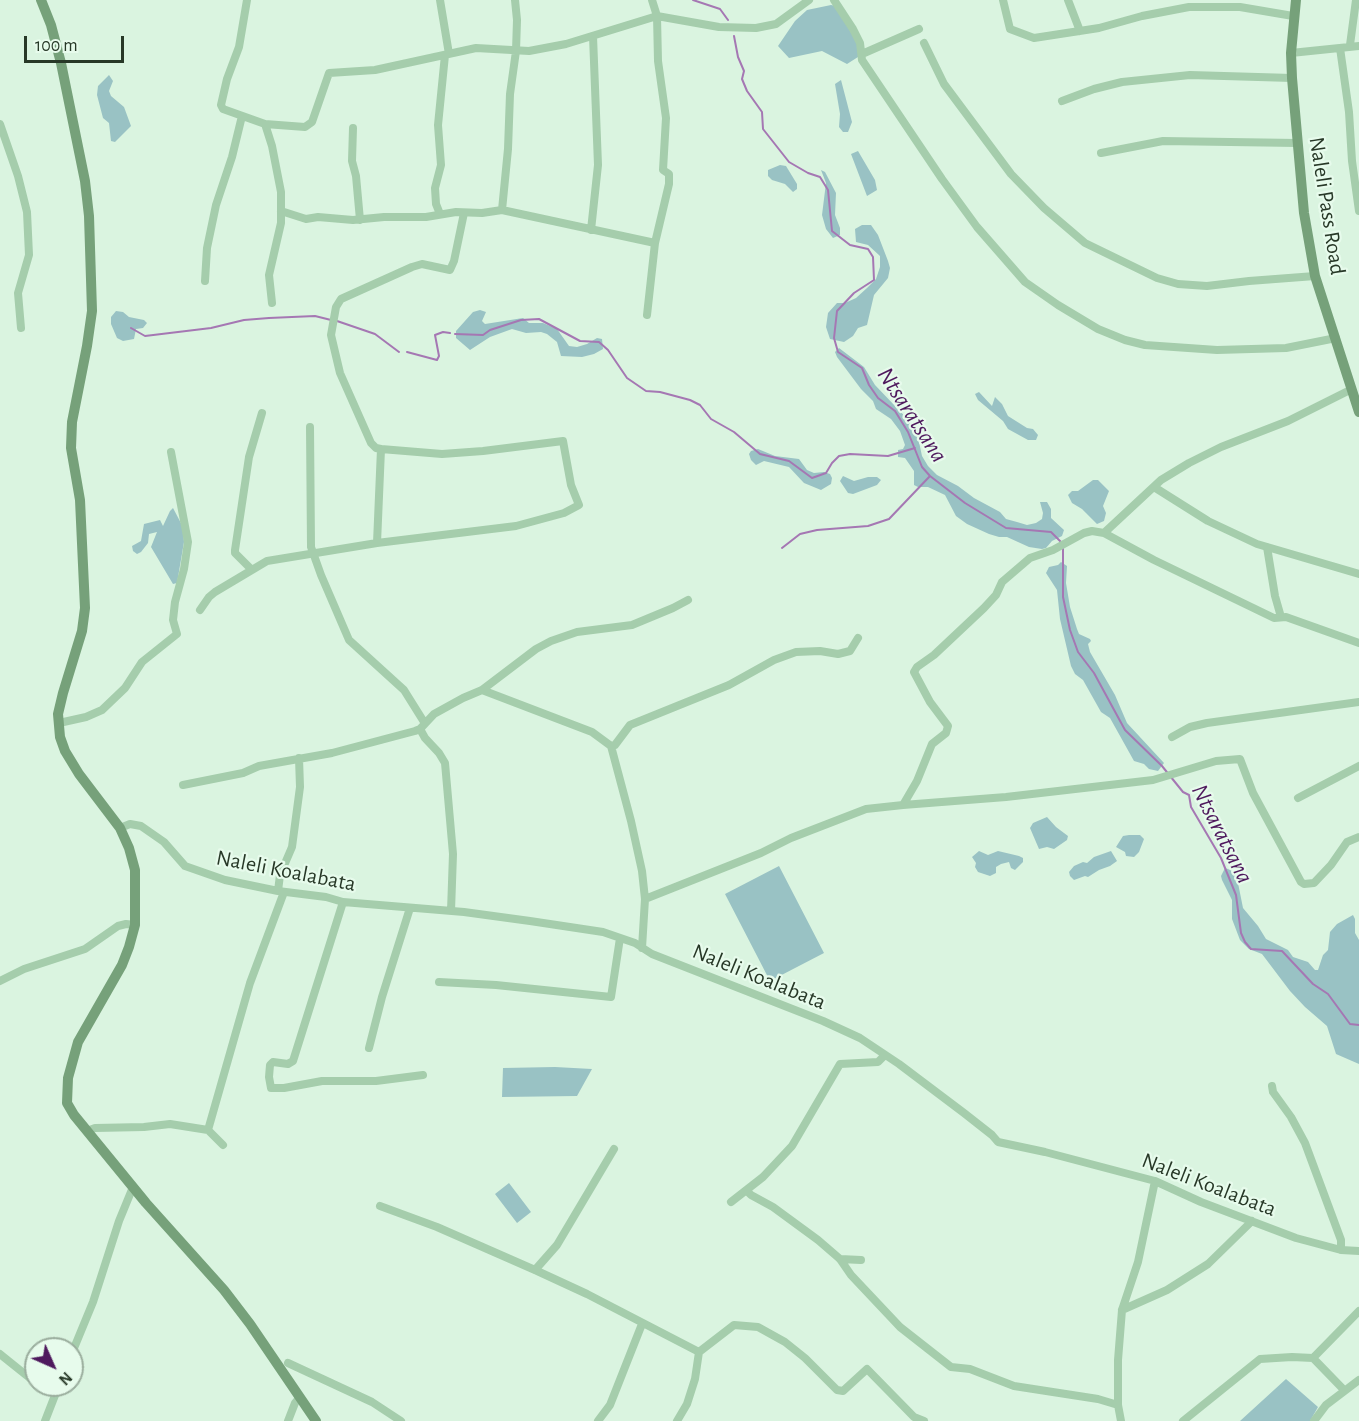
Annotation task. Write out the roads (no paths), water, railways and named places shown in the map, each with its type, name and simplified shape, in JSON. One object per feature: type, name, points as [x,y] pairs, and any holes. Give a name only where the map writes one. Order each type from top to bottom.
[{"type":"street","points":[[41,0],[49,18],[61,63],[86,189],[92,311],[72,422],[71,448],[81,500],[84,608],[82,631],[63,693],[59,723],[60,737],[65,751],[79,774],[120,828],[135,870],[135,925],[122,964],[81,1036],[70,1066],[66,1090],[67,1103],[74,1115],[133,1187],[224,1290],[250,1323],[316,1421]]},
{"type":"street","points":[[248,0],[239,48],[229,70],[221,105],[226,112],[265,124],[291,127],[309,125],[329,73],[375,70],[476,48],[529,51],[566,44],[657,16],[719,27],[756,28],[776,24],[809,0]]},
{"type":"street","points":[[440,0],[447,54],[438,125],[441,165],[435,188],[436,204],[440,214]]},
{"type":"street","points":[[502,210],[510,94],[516,51],[515,0]]},
{"type":"street","points":[[647,315],[655,243],[669,184],[669,174],[663,170],[666,118],[658,61],[657,16],[652,0]]},
{"type":"street","points":[[834,0],[853,28],[860,43],[862,60],[977,227],[1025,282],[1058,305],[1098,328],[1125,340],[1145,345],[1217,350],[1286,348],[1336,338]]},
{"type":"street","points":[[1003,0],[1010,29],[1034,38],[1099,28],[1189,7],[1240,7],[1293,16]]},
{"type":"street","points":[[1068,0],[1080,31]]},
{"type":"street","name":"Naleli Pass Road","points":[[1296,0],[1291,52],[1304,213],[1315,276],[1355,392],[1359,412]]},
{"type":"street","points":[[1291,52],[1355,46],[1356,0]]},
{"type":"street","points":[[862,54],[919,29]]},
{"type":"street","points":[[591,230],[598,165],[593,36]]},
{"type":"street","points":[[924,43],[944,84],[1011,174],[1044,208],[1085,243],[1157,278],[1178,284],[1206,286],[1249,280],[1315,276]]},
{"type":"street","points":[[1340,48],[1359,211]]},
{"type":"street","points":[[1062,101],[1122,82],[1190,75],[1292,78]]},
{"type":"street","points":[[1349,112],[1359,114]]},
{"type":"street","points":[[205,281],[207,248],[216,205],[232,157],[242,116]]},
{"type":"street","points":[[0,124],[18,176],[27,212],[29,255],[18,293],[21,328]]},
{"type":"street","points":[[265,124],[281,192],[278,245],[269,275],[272,303]]},
{"type":"street","points":[[353,128],[352,161],[356,176],[360,220]]},
{"type":"street","points":[[1101,153],[1164,141],[1297,144]]},
{"type":"street","points":[[281,210],[306,219],[318,217],[360,220],[502,210],[655,243]]},
{"type":"street","points":[[200,610],[215,592],[267,561],[377,543],[516,526],[564,513],[579,505],[571,485],[563,441],[442,454],[376,448],[371,443],[340,373],[332,335],[336,306],[341,299],[422,264],[450,270],[464,213]]},
{"type":"street","points":[[1104,533],[1161,480],[1199,457],[1355,392]]},
{"type":"street","points":[[252,570],[235,553],[235,550],[249,457],[262,413]]},
{"type":"street","points":[[310,427],[309,506],[313,554],[338,618],[349,640],[404,690],[422,725],[425,738],[439,753],[445,764],[453,855],[451,911]]},
{"type":"street","points":[[377,543],[381,449]]},
{"type":"street","points":[[59,723],[86,717],[102,710],[125,687],[142,662],[177,634],[173,620],[175,602],[184,569],[188,542],[171,452]]},
{"type":"street","points":[[1154,487],[1208,521],[1266,547],[1359,574]]},
{"type":"street","points":[[903,805],[917,781],[932,744],[946,733],[948,726],[921,687],[914,672],[917,667],[934,655],[984,608],[996,595],[1002,582],[1029,558],[1053,550],[1084,533],[1092,531],[1104,533],[1274,618],[1281,617],[1359,643]]},
{"type":"street","points":[[1266,547],[1281,617]]},
{"type":"street","points":[[183,785],[243,773],[251,768],[332,753],[422,725],[443,709],[482,690],[551,641],[577,632],[632,625],[688,600]]},
{"type":"street","points":[[611,746],[615,745],[630,725],[729,685],[774,660],[796,652],[820,651],[838,654],[850,651],[858,638]]},
{"type":"street","points":[[482,690],[592,732],[611,746],[642,871],[645,899],[642,948]]},
{"type":"street","points":[[1172,736],[1207,723],[1359,702]]},
{"type":"street","points":[[208,1130],[250,983],[281,892],[280,875],[292,847],[300,786],[299,758]]},
{"type":"street","points":[[645,899],[866,809],[1006,797],[1152,780],[1216,761],[1240,759],[1253,793],[1304,884],[1314,883],[1331,865],[1347,842],[1359,837]]},
{"type":"street","points":[[1298,798],[1359,766]]},
{"type":"street","name":"Naleli Koalabata","points":[[120,828],[130,824],[141,826],[164,842],[185,866],[204,874],[281,892],[309,894],[343,902],[451,911],[603,932],[635,943],[642,948],[860,1038],[964,1113],[998,1142],[1064,1156],[1155,1181],[1201,1202],[1296,1238],[1341,1250],[1359,1251]]},
{"type":"street","points":[[343,902],[292,1061],[288,1064],[273,1062],[270,1065],[271,1088],[322,1081],[376,1081],[423,1075]]},
{"type":"street","points":[[369,1048],[382,997],[410,908]]},
{"type":"street","points":[[0,981],[24,969],[85,949],[118,926],[135,925]]},
{"type":"street","points":[[439,982],[496,985],[611,997],[620,938]]},
{"type":"street","points":[[731,1202],[747,1191],[792,1146],[840,1064],[878,1062],[885,1054]]},
{"type":"street","points":[[1272,1086],[1273,1092],[1291,1117],[1305,1143],[1341,1240],[1341,1250]]},
{"type":"street","points":[[87,1131],[95,1128],[170,1124],[208,1130],[223,1145]]},
{"type":"street","points":[[536,1270],[557,1245],[614,1149]]},
{"type":"street","points":[[1121,1421],[1118,1405],[1118,1360],[1122,1310],[1138,1262],[1155,1181]]},
{"type":"street","points":[[79,1337],[133,1187]]},
{"type":"street","points":[[747,1191],[773,1207],[840,1259],[851,1275],[900,1327],[951,1367],[970,1369],[1014,1386],[1098,1399],[1118,1405]]},
{"type":"street","points":[[380,1206],[437,1227],[536,1270],[699,1352]]},
{"type":"street","points":[[1122,1310],[1167,1290],[1209,1264],[1252,1221]]},
{"type":"street","points":[[840,1259],[861,1260]]},
{"type":"street","points":[[1313,1358],[1359,1311]]},
{"type":"street","points":[[598,1421],[610,1405],[642,1324]]},
{"type":"street","points":[[677,1421],[687,1404],[695,1379],[699,1352],[734,1324],[758,1327],[792,1347],[837,1390],[843,1391],[867,1369],[914,1417],[924,1421]]},
{"type":"street","points":[[0,1354],[24,1375]]},
{"type":"street","points":[[1183,1421],[1260,1359],[1313,1358],[1344,1390]]},
{"type":"street","points":[[288,1363],[372,1402],[401,1421]]},
{"type":"street","points":[[1314,1421],[1326,1406],[1359,1380]]},
{"type":"street","points":[[45,1421],[54,1397]]},
{"type":"street","points":[[288,1421],[300,1397]]},
{"type":"waterway","name":"Ntsaratsana","points":[[693,0],[720,9],[728,20]]},
{"type":"waterway","name":"Ntsaratsana","points":[[734,36],[738,57],[744,71],[742,79],[747,91],[762,112],[763,129],[789,162],[820,177],[828,190],[832,231],[850,245],[868,249],[873,257],[874,280],[854,293],[837,311],[834,338],[838,352],[862,368],[869,385],[878,398],[895,411],[908,432],[922,467],[930,476],[965,503],[1006,528],[1051,532],[1063,544],[1063,597],[1070,630],[1078,652],[1094,673],[1125,730],[1162,766],[1183,792],[1189,795],[1191,807],[1221,858],[1236,895],[1241,933],[1245,942],[1251,949],[1282,951],[1313,984],[1328,994],[1350,1024],[1359,1025]]},
{"type":"waterway","points":[[131,328],[145,336],[211,328],[244,320],[315,316],[331,320]]},
{"type":"waterway","points":[[455,334],[483,335],[490,330],[521,320],[539,319],[580,341],[599,342],[608,350],[627,378],[646,391],[660,392],[700,405],[711,419],[734,432],[760,454],[789,461],[812,478],[826,473],[839,456],[850,454],[888,456],[915,448]]},
{"type":"waterway","points":[[337,321],[375,334],[399,352]]},
{"type":"waterway","points":[[407,352],[437,360],[439,356],[435,335],[443,332],[450,333]]},
{"type":"waterway","points":[[782,548],[800,534],[817,530],[868,526],[889,519],[930,476]]}]
